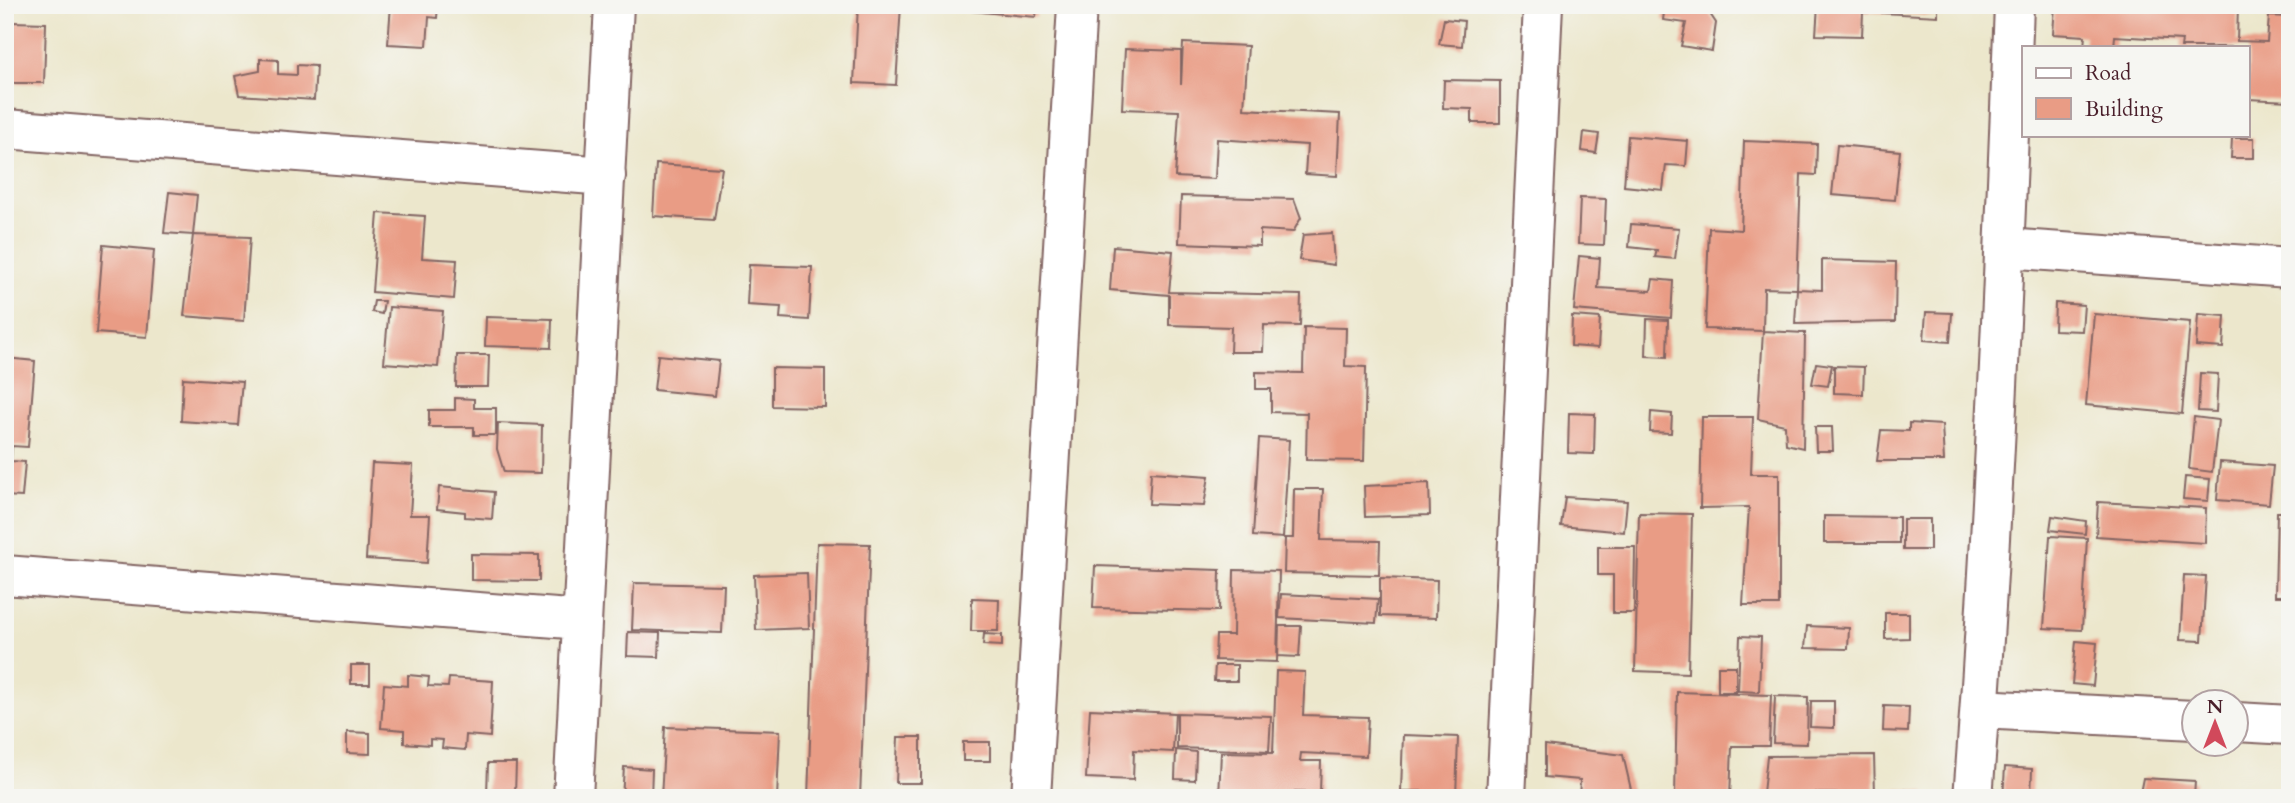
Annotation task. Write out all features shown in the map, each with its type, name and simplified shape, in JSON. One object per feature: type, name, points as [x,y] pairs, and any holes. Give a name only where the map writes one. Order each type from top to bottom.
[{"type":"street","points":[[573,798],[614,5]]},
{"type":"street","points":[[1031,798],[1077,5]]},
{"type":"street","points":[[1506,798],[1543,5]]},
{"type":"street","points":[[1973,798],[2005,248],[2014,5]]},
{"type":"street","points":[[5,129],[606,176]]},
{"type":"street","points":[[2005,248],[2290,268]]},
{"type":"street","points":[[5,575],[582,620]]},
{"type":"street","points":[[1980,709],[2180,719]]},
{"type":"street","points":[[2250,723],[2290,725]]},
{"type":"building","points":[[391,5],[438,5],[437,18],[429,17],[427,46],[388,44]]},
{"type":"building","points":[[858,5],[901,5],[896,85],[854,83]]},
{"type":"building","points":[[927,5],[1037,5],[1036,17]]},
{"type":"building","points":[[1665,5],[1704,5],[1716,23],[1712,51],[1681,46],[1686,23],[1663,20]]},
{"type":"building","points":[[1818,5],[1938,5],[1938,16],[1863,12],[1862,36],[1816,35]]},
{"type":"building","points":[[2055,5],[2184,8],[2184,5],[2238,5],[2237,41],[2267,42],[2269,16],[2290,17],[2290,101],[2250,99],[2250,46],[2181,46],[2182,40],[2115,36],[2114,46],[2084,46],[2085,36],[2053,34]]},
{"type":"building","points":[[1444,19],[1464,21],[1462,46],[1439,44]]},
{"type":"building","points":[[12,22],[46,23],[44,83],[10,83]]},
{"type":"building","points":[[1183,43],[1248,46],[1244,109],[1340,114],[1337,176],[1305,174],[1307,145],[1217,139],[1215,179],[1175,177],[1179,111],[1122,109],[1125,49],[1181,51],[1181,85]]},
{"type":"building","points":[[260,59],[278,60],[278,74],[297,75],[297,65],[316,66],[314,100],[239,95],[235,76],[260,71]]},
{"type":"building","points":[[1444,80],[1500,81],[1500,123],[1472,123],[1472,109],[1443,108]]},
{"type":"building","points":[[1584,132],[1599,134],[1596,153],[1582,151]]},
{"type":"building","points":[[1628,136],[1688,141],[1686,166],[1666,165],[1663,190],[1624,186]]},
{"type":"building","points":[[2232,138],[2254,138],[2254,158],[2231,158]]},
{"type":"building","points":[[1744,141],[1817,144],[1816,175],[1801,174],[1797,289],[1764,288],[1763,331],[1705,329],[1709,228],[1741,230]]},
{"type":"building","points":[[1837,145],[1900,151],[1895,200],[1832,195]]},
{"type":"building","points":[[656,164],[722,168],[714,220],[653,216]]},
{"type":"building","points":[[169,192],[197,195],[193,235],[164,233]]},
{"type":"building","points":[[1181,196],[1294,199],[1301,218],[1293,232],[1260,230],[1260,246],[1179,243]]},
{"type":"building","points":[[1580,198],[1606,199],[1604,245],[1578,244]]},
{"type":"building","points":[[378,213],[425,216],[422,258],[457,260],[454,299],[372,292]]},
{"type":"building","points":[[1631,224],[1679,228],[1675,259],[1655,257],[1657,250],[1629,247]]},
{"type":"building","points":[[1332,233],[1334,265],[1299,260],[1303,235]]},
{"type":"building","points":[[193,235],[250,237],[244,321],[184,316]]},
{"type":"building","points":[[103,245],[154,250],[147,337],[96,333]]},
{"type":"building","points":[[1113,246],[1173,251],[1169,292],[1301,295],[1300,326],[1264,325],[1263,352],[1230,352],[1231,327],[1169,325],[1169,295],[1110,290]]},
{"type":"building","points":[[1579,256],[1600,258],[1598,288],[1651,291],[1653,279],[1673,281],[1671,318],[1574,310]]},
{"type":"building","points":[[1822,260],[1896,262],[1895,322],[1795,324],[1797,289],[1822,290]]},
{"type":"building","points":[[749,265],[812,267],[809,320],[780,318],[781,307],[747,305]]},
{"type":"building","points":[[374,301],[384,301],[382,314],[372,312]]},
{"type":"building","points":[[2055,303],[2084,305],[2082,331],[2054,330]]},
{"type":"building","points":[[389,307],[443,311],[438,367],[384,363]]},
{"type":"building","points":[[1926,312],[1952,313],[1950,342],[1924,340]]},
{"type":"building","points":[[2094,314],[2190,322],[2182,414],[2086,405]]},
{"type":"building","points":[[2198,314],[2225,316],[2223,348],[2196,346]]},
{"type":"building","points":[[1572,316],[1600,318],[1598,348],[1571,346]]},
{"type":"building","points":[[486,317],[552,319],[551,348],[485,346]]},
{"type":"building","points":[[1647,319],[1668,320],[1667,357],[1646,356]]},
{"type":"building","points":[[1304,327],[1346,328],[1345,366],[1366,367],[1364,461],[1306,460],[1307,413],[1271,412],[1271,389],[1256,389],[1256,372],[1303,373]]},
{"type":"building","points":[[1763,331],[1805,333],[1803,448],[1786,444],[1785,425],[1758,419]]},
{"type":"building","points":[[457,355],[489,355],[488,387],[456,387]]},
{"type":"building","points":[[658,355],[719,361],[715,396],[654,390]]},
{"type":"building","points":[[5,358],[35,361],[28,447],[12,446],[11,461],[25,462],[22,497],[5,496]]},
{"type":"building","points":[[1816,363],[1832,365],[1828,386],[1812,384]]},
{"type":"building","points":[[1834,366],[1864,367],[1863,394],[1834,393]]},
{"type":"building","points":[[772,368],[825,369],[825,407],[772,406]]},
{"type":"building","points":[[2200,373],[2218,374],[2216,412],[2198,411]]},
{"type":"building","points":[[183,378],[242,382],[238,425],[181,421]]},
{"type":"building","points":[[455,398],[474,399],[474,408],[496,408],[496,435],[474,435],[474,427],[429,427],[429,410],[455,410]]},
{"type":"building","points":[[1651,412],[1672,414],[1671,433],[1650,432]]},
{"type":"building","points":[[1569,413],[1595,414],[1594,454],[1568,453]]},
{"type":"building","points":[[1702,417],[1753,417],[1751,474],[1779,474],[1779,605],[1743,605],[1749,507],[1700,508]]},
{"type":"building","points":[[2194,417],[2218,420],[2212,472],[2189,469]]},
{"type":"building","points":[[498,423],[542,425],[541,473],[504,472],[497,449]]},
{"type":"building","points":[[1909,423],[1942,425],[1944,461],[1877,461],[1881,430],[1909,431]]},
{"type":"building","points":[[1815,427],[1832,427],[1833,451],[1816,451]]},
{"type":"building","points":[[1259,438],[1289,440],[1283,538],[1253,536]]},
{"type":"building","points":[[2220,462],[2273,466],[2269,504],[2217,500]]},
{"type":"building","points":[[372,463],[413,465],[410,515],[430,515],[427,563],[366,559]]},
{"type":"building","points":[[1151,472],[1209,476],[1204,506],[1149,504]]},
{"type":"building","points":[[2185,477],[2210,479],[2208,501],[2183,499]]},
{"type":"building","points":[[1429,483],[1430,515],[1365,517],[1364,486]]},
{"type":"building","points":[[439,487],[494,492],[492,519],[465,517],[465,512],[437,509]]},
{"type":"building","points":[[1294,489],[1323,489],[1321,540],[1380,541],[1379,575],[1284,573],[1285,538],[1293,538]]},
{"type":"building","points":[[1565,497],[1627,501],[1624,532],[1561,526]]},
{"type":"building","points":[[2098,502],[2206,508],[2205,543],[2096,536]]},
{"type":"building","points":[[2277,512],[2290,512],[2290,596],[2275,596]]},
{"type":"building","points":[[1639,513],[1692,514],[1688,673],[1635,671]]},
{"type":"building","points":[[1824,516],[1899,517],[1899,543],[1824,543]]},
{"type":"building","points":[[2052,516],[2086,521],[2085,534],[2050,530]]},
{"type":"building","points":[[1903,519],[1930,519],[1930,550],[1903,550]]},
{"type":"building","points":[[2050,536],[2087,538],[2082,630],[2044,628]]},
{"type":"building","points":[[817,543],[870,544],[860,798],[808,798]]},
{"type":"building","points":[[1598,547],[1635,547],[1634,613],[1613,613],[1613,575],[1598,575]]},
{"type":"building","points":[[471,554],[539,555],[539,581],[471,580]]},
{"type":"building","points":[[1095,566],[1220,570],[1219,611],[1093,608]]},
{"type":"building","points":[[1234,570],[1279,571],[1277,662],[1215,660],[1216,635],[1233,635]]},
{"type":"building","points":[[807,573],[809,628],[756,630],[754,575]]},
{"type":"building","points":[[2184,575],[2206,576],[2202,641],[2180,640]]},
{"type":"building","points":[[1380,578],[1437,580],[1436,618],[1380,616]]},
{"type":"building","points":[[634,583],[724,585],[722,633],[632,630]]},
{"type":"building","points":[[1281,594],[1378,599],[1376,623],[1279,618]]},
{"type":"building","points":[[972,598],[999,599],[998,631],[971,631]]},
{"type":"building","points":[[1885,613],[1909,613],[1909,638],[1885,639]]},
{"type":"building","points":[[1279,626],[1301,626],[1299,657],[1278,656]]},
{"type":"building","points":[[1807,626],[1849,628],[1848,649],[1805,648]]},
{"type":"building","points":[[628,632],[660,633],[659,657],[627,656]]},
{"type":"building","points":[[984,634],[1002,635],[1002,646],[983,645]]},
{"type":"building","points":[[1740,636],[1761,637],[1759,692],[1738,691]]},
{"type":"building","points":[[2076,641],[2097,643],[2093,686],[2072,684]]},
{"type":"building","points":[[351,665],[370,665],[370,684],[351,684]]},
{"type":"building","points":[[1215,665],[1237,665],[1237,681],[1214,681]]},
{"type":"building","points":[[1718,666],[1736,666],[1736,692],[1718,692]]},
{"type":"building","points":[[1276,671],[1305,672],[1303,715],[1368,717],[1366,756],[1301,753],[1300,761],[1321,761],[1320,793],[1295,792],[1295,798],[1219,798],[1221,752],[1273,753]]},
{"type":"building","points":[[408,675],[429,677],[428,686],[448,687],[449,678],[493,681],[490,737],[466,735],[465,750],[442,748],[443,740],[430,739],[430,745],[404,743],[404,730],[381,728],[384,684],[408,686]]},
{"type":"building","points":[[1677,692],[1771,695],[1769,746],[1732,746],[1730,798],[1675,798]]},
{"type":"building","points":[[1775,696],[1808,697],[1807,744],[1773,743]]},
{"type":"building","points":[[1811,701],[1834,701],[1834,728],[1810,727]]},
{"type":"building","points":[[1884,706],[1909,707],[1908,732],[1883,731]]},
{"type":"building","points":[[1090,709],[1175,713],[1173,752],[1134,750],[1133,780],[1086,778]]},
{"type":"building","points":[[1177,713],[1271,716],[1269,751],[1177,748]]},
{"type":"building","points":[[665,727],[780,731],[777,798],[661,798]]},
{"type":"building","points":[[347,732],[370,733],[370,754],[347,753]]},
{"type":"building","points":[[1403,735],[1458,737],[1456,798],[1426,798],[1426,791],[1401,791]]},
{"type":"building","points":[[898,737],[921,737],[921,783],[896,783]]},
{"type":"building","points":[[963,742],[990,742],[990,761],[963,761]]},
{"type":"building","points":[[1545,745],[1623,755],[1633,798],[1579,798],[1580,780],[1545,777]]},
{"type":"building","points":[[1176,750],[1196,752],[1195,780],[1175,779]]},
{"type":"building","points":[[1874,755],[1875,794],[1763,793],[1767,756]]},
{"type":"building","points":[[488,763],[516,763],[515,795],[487,794]]},
{"type":"building","points":[[624,767],[652,769],[651,798],[622,798]]},
{"type":"building","points":[[2005,767],[2032,769],[2031,798],[2003,798]]},
{"type":"building","points":[[2143,778],[2195,781],[2194,798],[2139,798]]},
{"type":"building","points":[[1898,789],[1925,792],[1924,798],[1897,798]]}]
